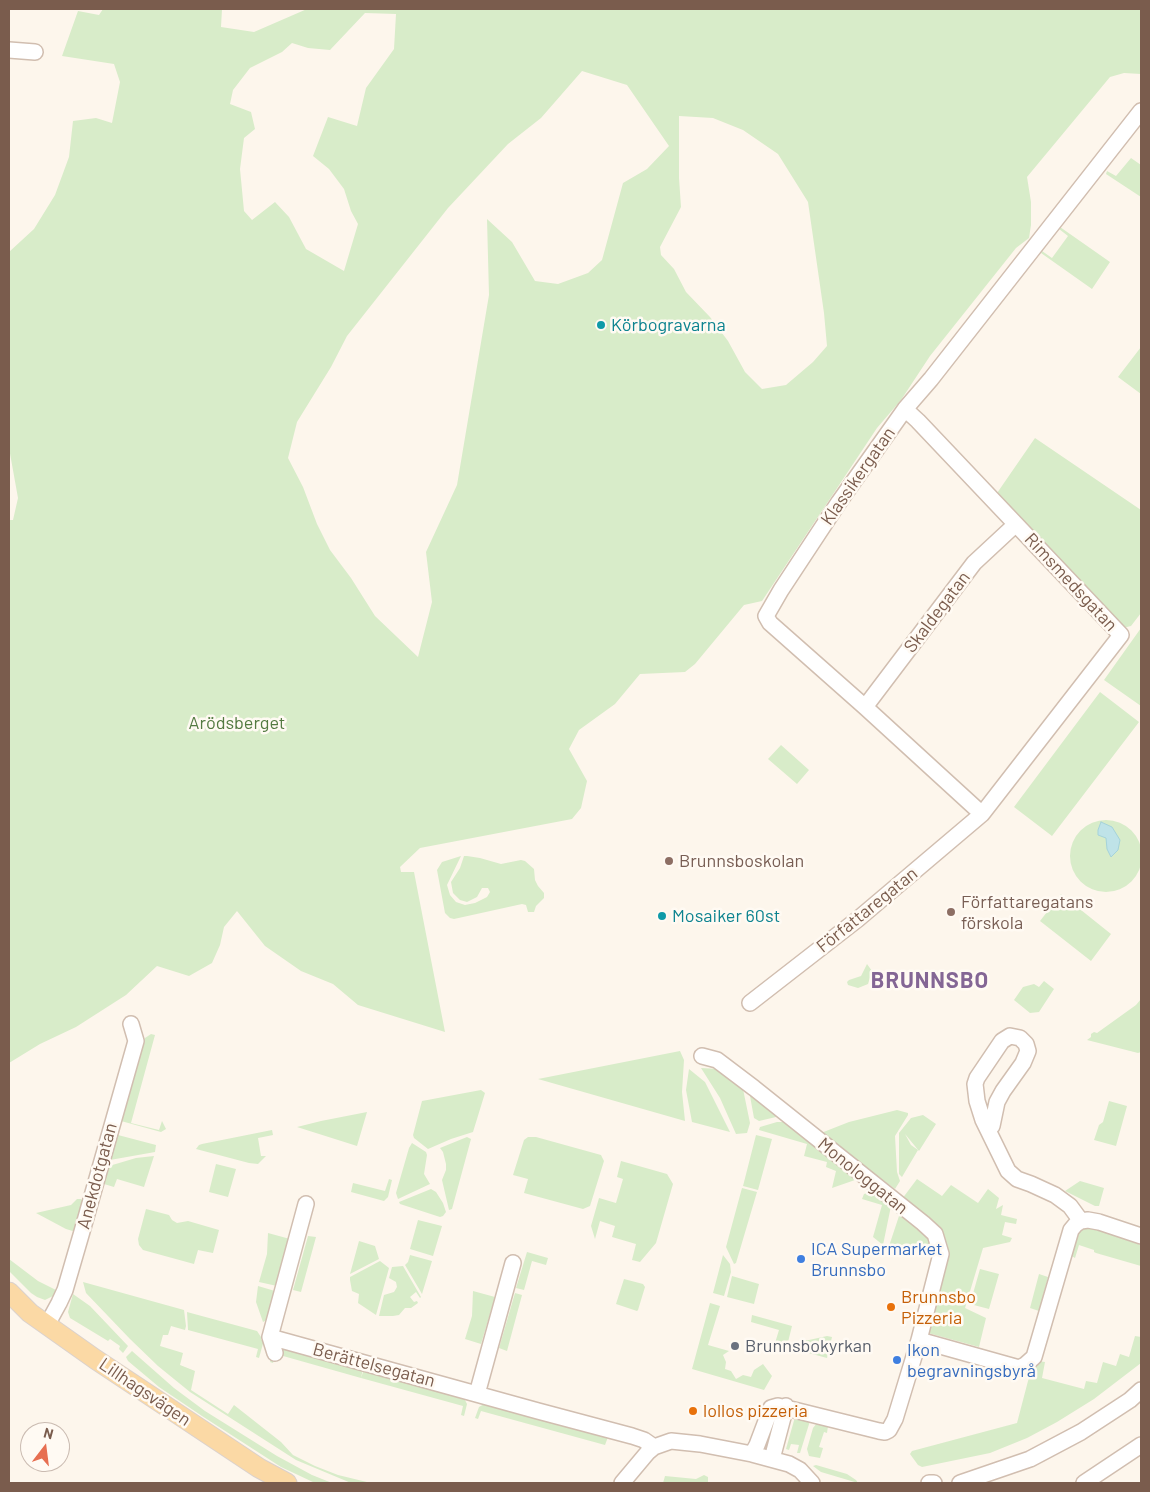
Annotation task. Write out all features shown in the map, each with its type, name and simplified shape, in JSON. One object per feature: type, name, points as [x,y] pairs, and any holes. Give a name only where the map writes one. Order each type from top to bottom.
[{"type":"main road","name":"Lillhagsvägen","points":[[9,1292],[46,1326],[259,1468],[287,1483]]},
{"type":"street","points":[[9,50],[34,52]]},
{"type":"street","name":"Klassikergatan","points":[[982,814],[770,623],[766,616],[839,502],[905,409],[931,379],[1141,111]]},
{"type":"street","name":"Rimsmedsgatan","points":[[905,409],[1121,635],[982,814]]},
{"type":"street","name":"Skaldegatan","points":[[865,707],[974,563],[1016,524]]},
{"type":"street","name":"Författaregatan","points":[[750,1003],[858,919],[982,814]]},
{"type":"street","name":"Anekdotgatan","points":[[46,1326],[65,1290],[136,1041],[131,1024]]},
{"type":"street","points":[[988,1129],[992,1126],[997,1102],[1002,1091],[1024,1063],[1028,1051],[1026,1044],[1020,1038],[1010,1036],[1002,1042],[977,1078],[975,1084],[977,1101],[983,1120],[1008,1171],[1017,1179],[1055,1195],[1070,1206],[1082,1221]]},
{"type":"street","name":"Monologgatan","points":[[702,1056],[717,1060],[754,1088],[935,1234],[942,1254],[895,1420],[889,1430],[885,1432],[786,1406]]},
{"type":"street","points":[[275,1353],[270,1337],[306,1204]]},
{"type":"street","points":[[919,1340],[1019,1368],[1030,1362],[1034,1357],[1071,1230],[1076,1224],[1088,1220],[1141,1236]]},
{"type":"street","points":[[477,1394],[513,1263]]},
{"type":"street","name":"Berättelsegatan","points":[[270,1337],[538,1412],[632,1436],[644,1440],[654,1447]]},
{"type":"street","points":[[960,1483],[1030,1459],[1082,1432],[1130,1400],[1141,1390]]},
{"type":"street","points":[[752,1454],[771,1408],[786,1406],[772,1459]]},
{"type":"street","points":[[622,1483],[654,1447],[671,1441],[700,1444],[752,1454],[789,1464],[800,1470],[812,1483]]},
{"type":"street","points":[[1084,1483],[1141,1445]]},
{"type":"street","points":[[929,1483],[934,1483]]},
{"type":"green space","name":"Arödsberget","points":[[103,9],[222,9],[221,27],[254,32],[307,9],[1141,9],[1141,74],[1124,73],[1110,77],[1027,177],[1031,202],[1029,238],[1016,248],[930,356],[901,400],[877,428],[762,601],[744,605],[695,664],[685,672],[640,674],[615,704],[579,730],[569,749],[587,781],[581,808],[572,819],[420,848],[400,867],[401,872],[414,872],[445,1032],[358,1005],[333,984],[301,971],[265,946],[237,911],[224,927],[220,945],[212,963],[189,976],[157,966],[126,995],[76,1027],[40,1044],[9,1063],[9,520],[13,520],[18,498],[9,448],[9,252],[34,229],[55,195],[69,157],[73,121],[96,118],[112,123],[120,82],[114,64],[62,56],[78,11],[99,15]],"holes":[[[365,13],[396,14],[394,49],[366,88],[357,126],[328,117],[313,156],[329,169],[344,189],[351,211],[358,224],[344,271],[306,249],[289,217],[275,202],[252,220],[244,211],[240,169],[244,138],[255,129],[251,112],[230,104],[233,90],[250,68],[282,52],[292,43],[308,48],[330,50]],[[582,71],[627,85],[669,146],[647,169],[623,183],[602,260],[588,273],[558,284],[535,281],[512,242],[487,219],[489,295],[457,485],[426,552],[432,602],[418,657],[375,616],[351,578],[330,550],[317,524],[303,487],[288,458],[297,422],[331,367],[347,336],[448,208],[508,144],[541,118]],[[679,116],[713,118],[743,130],[778,154],[808,202],[827,346],[813,362],[786,385],[762,389],[745,372],[728,341],[710,317],[686,292],[674,269],[661,255],[660,247],[681,207]]]},
{"type":"green space","points":[[1131,158],[1141,165],[1141,197],[1106,174],[1107,171],[1116,176]]},
{"type":"green space","points":[[1060,227],[1110,262],[1092,289],[1041,253],[1042,251],[1052,258],[1068,236],[1059,229]]},
{"type":"green space","points":[[1141,347],[1141,394],[1118,377]]},
{"type":"green space","points":[[1035,438],[1141,510],[1141,613],[1131,626],[1123,628],[995,496]]},
{"type":"green space","points":[[1141,628],[1141,706],[1104,680]]},
{"type":"green space","points":[[1100,692],[1139,722],[1052,836],[1014,807]]},
{"type":"green space","points":[[781,745],[809,770],[797,784],[768,759]]},
{"type":"green space","points":[[1099,820],[1113,820],[1132,830],[1142,849],[1142,863],[1132,882],[1113,892],[1099,892],[1080,882],[1070,863],[1070,849],[1080,830]]},
{"type":"green space","points":[[461,856],[447,885],[450,895],[456,902],[465,905],[475,903],[487,897],[490,892],[488,888],[482,888],[477,897],[467,902],[460,900],[453,893],[451,882],[460,868],[464,856],[501,864],[525,861],[534,869],[535,880],[544,893],[544,898],[536,906],[534,912],[528,912],[526,905],[522,904],[454,919],[450,918],[445,913],[437,870],[442,862]]},
{"type":"green space","points":[[1061,894],[1111,934],[1091,961],[1040,921]]},
{"type":"green space","points":[[867,964],[872,971],[868,984],[858,988],[848,985],[847,982],[849,980],[861,976]]},
{"type":"green space","points":[[1044,981],[1054,989],[1039,1012],[1030,1013],[1014,1000],[1023,987],[1034,984],[1039,987]]},
{"type":"green space","points":[[1141,999],[1141,1052],[1138,1053],[1087,1040],[1091,1037],[1091,1034],[1097,1033],[1136,1005]]},
{"type":"green space","points":[[151,1034],[155,1035],[131,1123],[159,1130],[162,1121],[166,1129],[161,1132],[121,1121],[145,1038]]},
{"type":"green space","points":[[680,1051],[684,1060],[682,1092],[685,1121],[538,1079]]},
{"type":"green space","points":[[701,1068],[719,1069],[743,1089],[750,1123],[747,1133],[736,1134],[720,1098]]},
{"type":"green space","points":[[689,1069],[705,1082],[730,1132],[692,1122],[686,1090]]},
{"type":"green space","points":[[481,1090],[485,1093],[473,1132],[428,1149],[414,1138],[413,1135],[422,1101]]},
{"type":"green space","points":[[751,1095],[777,1116],[759,1121],[754,1118]]},
{"type":"green space","points":[[1109,1101],[1127,1106],[1116,1146],[1094,1140],[1099,1125],[1103,1122]]},
{"type":"green space","points":[[897,1110],[908,1113],[908,1115],[895,1136],[897,1172],[900,1181],[895,1189],[821,1133],[849,1122]]},
{"type":"green space","points":[[367,1112],[357,1146],[297,1127],[321,1121]]},
{"type":"green space","points":[[923,1115],[936,1124],[919,1151],[905,1134],[911,1145],[918,1150],[902,1177],[899,1174],[899,1133],[911,1118]]},
{"type":"green space","points":[[783,1122],[817,1146],[856,1177],[855,1180],[832,1188],[836,1171],[826,1167],[827,1162],[804,1156],[807,1144],[759,1130],[760,1127]]},
{"type":"green space","points":[[272,1130],[273,1135],[258,1138],[261,1156],[266,1156],[258,1164],[196,1149],[202,1144]]},
{"type":"green space","points":[[118,1135],[156,1145],[155,1152],[110,1160]]},
{"type":"green space","points":[[756,1135],[772,1139],[758,1190],[743,1186]]},
{"type":"green space","points":[[467,1137],[471,1139],[452,1209],[449,1210],[442,1180],[446,1164],[440,1148]]},
{"type":"green space","points":[[528,1137],[536,1137],[601,1155],[604,1161],[590,1206],[583,1209],[524,1193],[528,1179],[513,1175],[524,1140]]},
{"type":"green space","points":[[412,1143],[426,1152],[424,1174],[430,1184],[398,1199],[396,1193]]},
{"type":"green space","points":[[154,1156],[144,1187],[117,1179],[114,1187],[104,1184],[109,1166],[136,1158]]},
{"type":"green space","points":[[621,1161],[667,1174],[673,1184],[656,1243],[640,1262],[632,1260],[636,1244],[612,1237],[615,1226],[600,1221],[595,1239],[591,1226],[599,1198],[616,1203],[623,1179],[617,1177]]},
{"type":"green space","points":[[216,1164],[236,1169],[228,1197],[209,1192]]},
{"type":"green space","points":[[389,1179],[392,1180],[388,1197],[384,1201],[351,1192],[353,1183],[385,1191]]},
{"type":"green space","points":[[917,1179],[942,1196],[951,1185],[978,1203],[988,1189],[999,1198],[996,1209],[1003,1205],[1001,1215],[1017,1219],[1016,1224],[1005,1222],[1002,1235],[1012,1238],[1010,1242],[983,1248],[965,1308],[986,1318],[979,1347],[928,1333],[948,1259],[948,1252],[947,1243],[902,1199]]},
{"type":"green space","points":[[1080,1181],[1104,1188],[1099,1206],[1095,1206],[1065,1191]]},
{"type":"green space","points":[[742,1188],[757,1192],[736,1263],[734,1264],[726,1247]]},
{"type":"green space","points":[[431,1189],[436,1192],[443,1203],[446,1212],[443,1216],[440,1217],[400,1204],[399,1202]]},
{"type":"green space","points":[[873,1191],[891,1206],[883,1245],[873,1237],[882,1205],[862,1199],[864,1194]]},
{"type":"green space","points":[[77,1199],[81,1199],[83,1202],[76,1232],[66,1229],[36,1213],[71,1205]]},
{"type":"green space","points":[[146,1209],[169,1215],[177,1223],[188,1221],[219,1230],[213,1253],[198,1250],[194,1264],[143,1250],[139,1245],[138,1239]]},
{"type":"green space","points":[[899,1216],[903,1216],[927,1235],[931,1242],[922,1249],[915,1247],[912,1256],[888,1249]]},
{"type":"green space","points":[[418,1220],[442,1226],[433,1256],[410,1249]]},
{"type":"green space","points":[[1088,1227],[1141,1245],[1141,1266],[1096,1253],[1094,1250],[1079,1245],[1075,1258],[1070,1255],[1079,1229]]},
{"type":"green space","points":[[268,1233],[290,1239],[277,1286],[259,1282],[267,1254]]},
{"type":"green space","points":[[308,1236],[316,1237],[301,1292],[293,1290]]},
{"type":"green space","points":[[359,1241],[375,1246],[379,1259],[350,1274]]},
{"type":"green space","points":[[527,1252],[548,1258],[546,1265],[532,1261],[524,1290],[516,1288]]},
{"type":"green space","points":[[410,1255],[432,1261],[422,1294],[405,1265]]},
{"type":"green space","points":[[723,1255],[730,1264],[731,1272],[724,1296],[713,1293]]},
{"type":"green space","points":[[9,1259],[38,1281],[56,1290],[55,1295],[45,1300],[31,1293],[9,1271]]},
{"type":"green space","points":[[380,1261],[389,1268],[376,1315],[358,1303],[359,1294],[352,1291],[350,1277]]},
{"type":"green space","points":[[403,1266],[421,1297],[416,1292],[410,1297],[414,1302],[417,1301],[418,1303],[411,1308],[405,1308],[399,1315],[379,1316],[384,1295],[394,1292],[397,1287],[396,1282],[389,1278],[392,1267]]},
{"type":"green space","points":[[980,1269],[999,1274],[989,1309],[970,1304]]},
{"type":"green space","points":[[1039,1274],[1048,1277],[1039,1311],[1030,1308]]},
{"type":"green space","points":[[732,1276],[759,1284],[754,1304],[727,1297]]},
{"type":"green space","points":[[624,1279],[643,1284],[645,1287],[637,1311],[616,1304]]},
{"type":"green space","points":[[83,1282],[184,1310],[185,1330],[171,1326],[168,1335],[163,1335],[160,1346],[183,1353],[180,1365],[195,1371],[191,1390],[228,1414],[234,1405],[281,1442],[293,1455],[338,1475],[371,1483],[351,1483],[296,1460],[190,1392],[158,1366],[130,1339],[86,1293]]},
{"type":"green space","points":[[258,1286],[275,1291],[267,1320],[263,1322],[256,1302]]},
{"type":"green space","points":[[473,1291],[495,1297],[481,1344],[465,1339],[472,1316]]},
{"type":"green space","points":[[515,1293],[522,1295],[507,1351],[499,1348]]},
{"type":"green space","points":[[73,1294],[90,1306],[128,1346],[123,1353],[119,1349],[120,1346],[110,1339],[108,1341],[70,1318],[68,1312]]},
{"type":"green space","points":[[710,1303],[720,1306],[708,1345],[729,1351],[723,1355],[726,1362],[725,1369],[731,1371],[736,1379],[743,1375],[751,1377],[754,1370],[763,1364],[772,1376],[764,1390],[692,1369]]},
{"type":"green space","points":[[187,1312],[257,1331],[261,1340],[264,1340],[259,1358],[256,1357],[258,1349],[188,1330]]},
{"type":"green space","points":[[752,1315],[792,1326],[788,1342],[775,1343],[779,1330],[751,1322]]},
{"type":"green space","points":[[827,1336],[832,1337],[827,1358],[801,1351],[804,1340]]},
{"type":"green space","points":[[1135,1336],[1141,1337],[1141,1363],[1094,1399],[1027,1438],[990,1453],[922,1467],[918,1465],[910,1454],[912,1451],[1017,1423],[1028,1381],[1030,1376],[1035,1377],[1029,1371],[1038,1361],[1045,1362],[1042,1378],[1084,1389],[1086,1381],[1097,1383],[1103,1362],[1116,1366],[1120,1354],[1129,1357]]},
{"type":"green space","points":[[279,1347],[363,1369],[361,1378],[276,1354],[273,1363],[270,1362],[274,1351]]},
{"type":"green space","points":[[132,1351],[174,1388],[205,1411],[277,1456],[312,1475],[332,1483],[315,1483],[281,1467],[202,1416],[159,1387],[128,1361],[126,1357]]},
{"type":"green space","points":[[364,1369],[464,1398],[467,1404],[464,1416],[461,1415],[463,1406],[361,1378]]},
{"type":"green space","points":[[484,1404],[608,1437],[605,1445],[481,1411],[478,1419],[475,1418],[479,1407]]},
{"type":"green space","points":[[795,1417],[810,1421],[800,1453],[797,1453],[799,1445],[791,1444],[789,1450],[786,1449]]},
{"type":"green space","points":[[817,1423],[827,1424],[828,1426],[827,1433],[824,1432],[819,1447],[823,1448],[820,1458],[809,1456],[807,1449],[813,1428]]},
{"type":"green space","points":[[816,1465],[847,1474],[858,1483],[821,1472],[813,1466]]},
{"type":"green space","points":[[704,1475],[708,1477],[708,1483],[663,1483],[665,1476],[696,1479]]},
{"type":"water","points":[[1101,822],[1112,827],[1120,840],[1118,850],[1111,857],[1107,849],[1106,838],[1098,835]]},
{"type":"place","name":"Körbogravarna","points":[[601,325]]},
{"type":"place","name":"Brunnsboskolan","points":[[669,861]]},
{"type":"place","name":"Författaregatans förskola","points":[[951,912]]},
{"type":"place","name":"Mosaiker 60st","points":[[662,916]]},
{"type":"place","name":"ICA Supermarket Brunnsbo","points":[[801,1259]]},
{"type":"place","name":"Brunnsbo Pizzeria","points":[[891,1307]]},
{"type":"place","name":"Brunnsbokyrkan","points":[[735,1346]]},
{"type":"place","name":"Ikon begravningsbyrå","points":[[897,1360]]},
{"type":"place","name":"lollos pizzeria","points":[[693,1411]]},
{"type":"district","name":"BRUNNSBO","points":[[930,981]]}]
